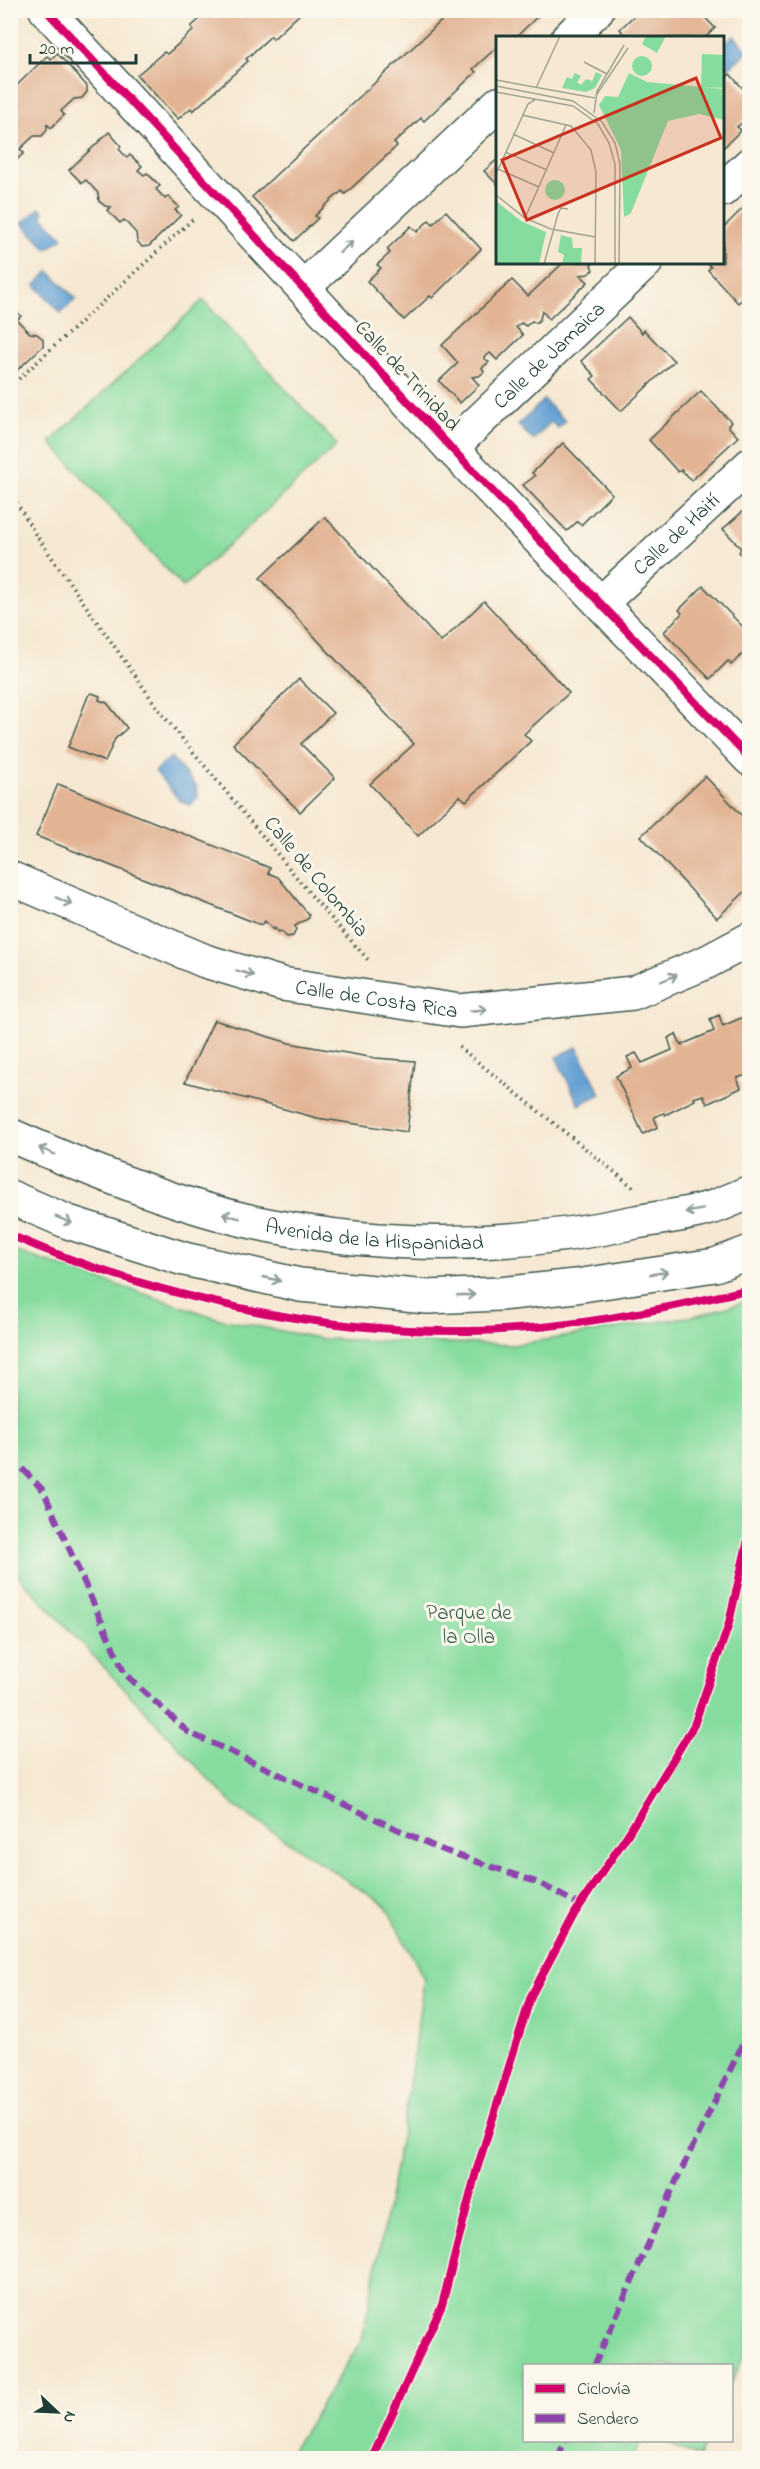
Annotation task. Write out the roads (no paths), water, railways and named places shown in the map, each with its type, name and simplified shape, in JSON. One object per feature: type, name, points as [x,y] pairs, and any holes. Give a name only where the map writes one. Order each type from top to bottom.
[{"type":"street","name":"Calle de Trinidad","points":[[46,10],[216,197],[304,287],[451,448],[750,759]]},
{"type":"street","points":[[570,36],[597,10]]},
{"type":"street","points":[[304,287],[496,106]]},
{"type":"street","points":[[724,189],[750,164]]},
{"type":"street","name":"Calle de Jamaica","points":[[451,448],[644,264]]},
{"type":"street","name":"Calle de Haití","points":[[601,603],[750,465]]},
{"type":"street","name":"Calle de Costa Rica","points":[[10,878],[206,961],[282,984],[460,1011],[633,993],[707,962],[750,939]]},
{"type":"street","name":"Avenida de la Hispanidad","points":[[10,1135],[84,1167],[202,1208],[267,1225],[386,1241],[457,1244],[583,1234],[715,1207],[750,1192]]},
{"type":"street","points":[[10,1197],[68,1222],[184,1259],[300,1285],[427,1297],[500,1294],[576,1286],[715,1264],[750,1252]]},
{"type":"water","points":[[734,36],[748,51],[724,72],[724,45]]},
{"type":"water","points":[[40,208],[44,212],[42,216],[63,238],[47,249],[22,223]]},
{"type":"water","points":[[49,271],[76,299],[61,313],[35,285]]},
{"type":"water","points":[[544,400],[565,421],[558,428],[551,422],[533,440],[518,425]]},
{"type":"water","points":[[171,757],[196,786],[198,798],[190,805],[179,800],[155,771]]},
{"type":"water","points":[[577,1047],[601,1094],[579,1105],[556,1057]]},
{"type":"park label","name":"Parque de la Olla","points":[[469,1624]]}]
